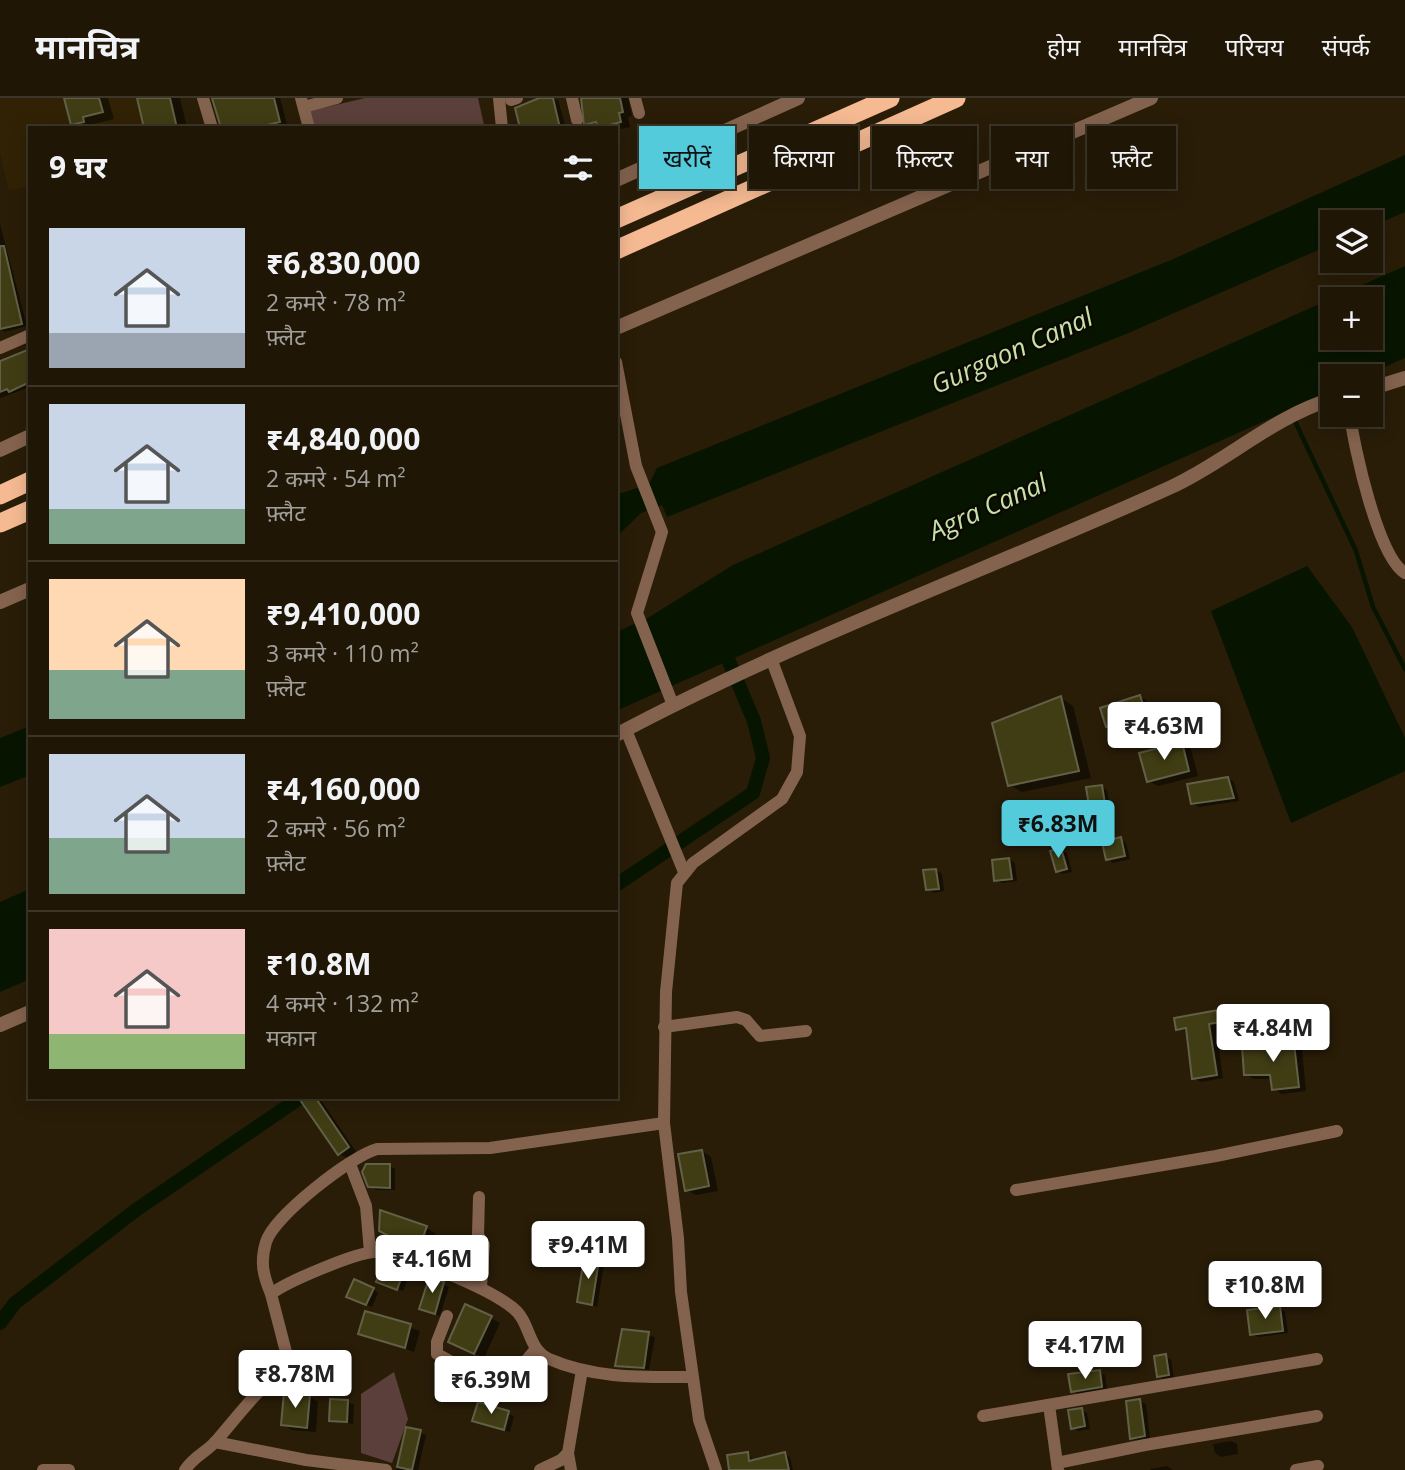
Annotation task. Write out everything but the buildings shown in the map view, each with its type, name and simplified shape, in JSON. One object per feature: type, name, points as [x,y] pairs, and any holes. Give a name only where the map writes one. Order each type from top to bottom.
[{"type":"highway","points":[[618,218],[890,98]]},
{"type":"highway","points":[[618,249],[956,98]]},
{"type":"highway","points":[[0,495],[28,482]]},
{"type":"highway","points":[[0,523],[28,511]]},
{"type":"street","points":[[204,98],[211,126]]},
{"type":"street","points":[[308,126],[302,103],[337,98]]},
{"type":"street","points":[[572,98],[577,120]]},
{"type":"street","points":[[635,98],[639,113]]},
{"type":"street","points":[[618,179],[798,98]]},
{"type":"street","points":[[618,327],[1151,98]]},
{"type":"street","points":[[502,126],[509,99]]},
{"type":"street","points":[[0,348],[28,336]]},
{"type":"street","points":[[618,372],[636,466],[662,532],[637,612],[673,705]]},
{"type":"street","points":[[1383,385],[1405,378]]},
{"type":"street","points":[[684,873],[621,732],[731,678],[1169,488],[1272,426],[1320,404]]},
{"type":"street","points":[[1352,427],[1362,475],[1390,556],[1405,573]]},
{"type":"street","points":[[0,450],[28,437]]},
{"type":"street","points":[[0,602],[28,590]]},
{"type":"street","points":[[716,1470],[699,1420],[691,1377],[664,1123],[664,1027],[674,892],[693,863],[782,799],[797,772],[800,736],[772,661]]},
{"type":"street","points":[[0,1025],[28,1013]]},
{"type":"street","points":[[664,1027],[737,1017],[746,1020],[760,1036],[806,1031]]},
{"type":"street","points":[[185,1470],[197,1455],[215,1442],[245,1403],[287,1361],[261,1264],[271,1230],[366,1152],[377,1149],[490,1148],[664,1123]]},
{"type":"street","points":[[1016,1190],[1216,1156],[1337,1131]]},
{"type":"street","points":[[350,1164],[366,1206],[370,1252]]},
{"type":"street","points":[[479,1197],[478,1235],[484,1245],[481,1286]]},
{"type":"street","points":[[271,1294],[370,1252],[393,1255],[481,1286],[521,1316],[536,1349],[547,1358],[582,1370],[617,1376],[691,1377]]},
{"type":"street","points":[[447,1316],[437,1342],[437,1354],[493,1384],[507,1383],[536,1349]]},
{"type":"street","points":[[983,1416],[1317,1359]]},
{"type":"street","points":[[571,1470],[568,1452],[582,1370]]},
{"type":"street","points":[[1049,1405],[1058,1467],[1145,1445],[1317,1416]]},
{"type":"street","points":[[215,1442],[306,1460],[386,1470]]},
{"type":"street","points":[[540,1470],[561,1460],[568,1452]]},
{"type":"street","points":[[1296,1470],[1318,1466]]},
{"type":"street","points":[[43,1470],[69,1470]]},
{"type":"shaded area","points":[[0,98],[170,98],[177,126],[28,126],[28,186],[9,191],[0,153]]},
{"type":"shaded area","points":[[365,98],[478,98],[484,125],[314,126],[310,111]]},
{"type":"shaded area","points":[[394,1372],[408,1419],[392,1463],[361,1453],[361,1394]]},
{"type":"water","name":"Gurgaon Canal","points":[[1405,155],[1405,212],[1383,221],[1383,210],[1320,210],[1320,249],[1126,334],[667,517],[662,505],[641,513],[618,535],[618,494],[649,484],[657,468],[1171,260]]},
{"type":"water","name":"Agra Canal","points":[[1405,266],[1405,358],[1383,368],[1383,364],[1320,364],[1320,396],[618,710],[618,631],[646,619],[733,565],[1320,304],[1320,350],[1383,350],[1383,287],[1358,287]]},
{"type":"water","points":[[1307,566],[1352,627],[1405,738],[1405,771],[1291,823],[1211,611]]},
{"type":"water","points":[[28,727],[28,776],[0,787],[0,738]]},
{"type":"water","points":[[28,890],[28,980],[0,992],[0,902]]},
{"type":"waterway","points":[[1293,417],[1356,551],[1373,607],[1405,669]]},
{"type":"waterway","points":[[618,884],[753,793],[763,758],[754,721],[722,645]]},
{"type":"waterway","points":[[0,1323],[15,1303],[136,1210],[298,1099]]}]
